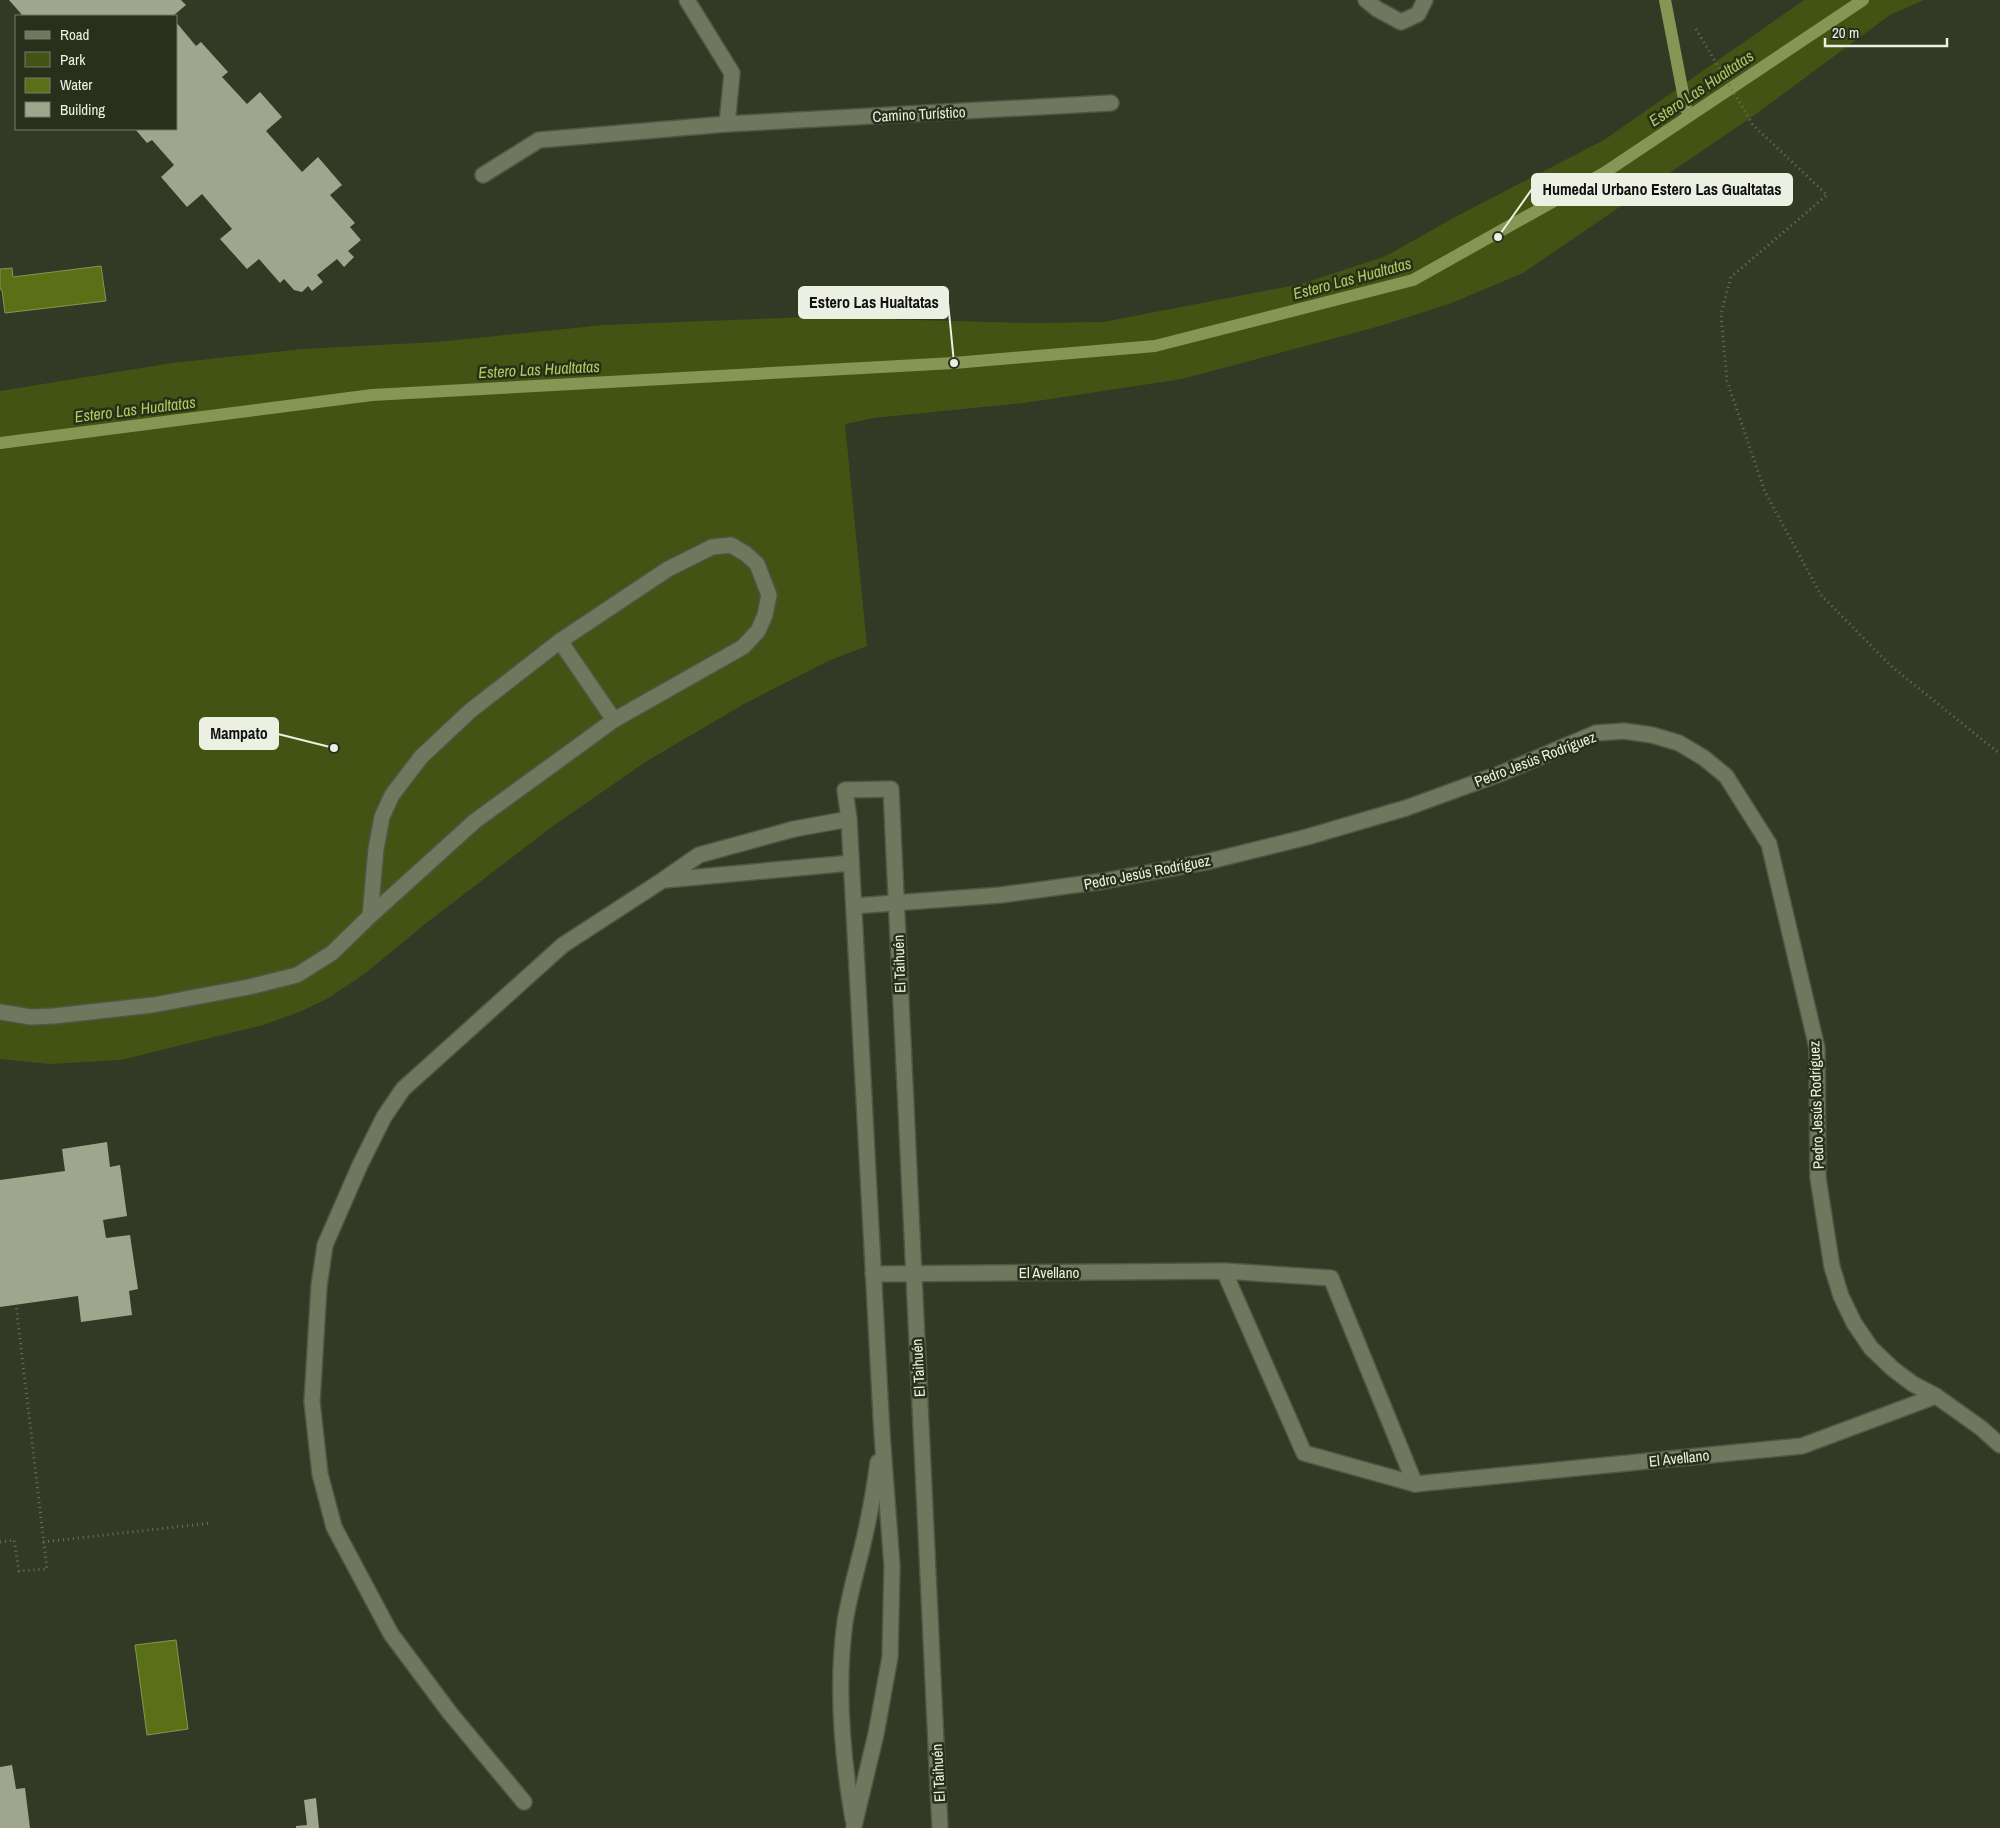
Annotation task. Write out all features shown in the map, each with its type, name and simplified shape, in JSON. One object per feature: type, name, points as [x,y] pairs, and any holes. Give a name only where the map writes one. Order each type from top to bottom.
[{"type":"street","points":[[687,0],[732,73],[727,124]]},
{"type":"street","points":[[1366,0],[1377,9],[1401,22],[1418,14],[1425,0]]},
{"type":"street","name":"Camino Turístico","points":[[483,175],[539,140],[727,124],[1111,103]]},
{"type":"street","points":[[0,1012],[31,1017],[54,1016],[153,1005],[249,988],[297,975],[332,953],[475,821],[614,720],[743,647],[758,631],[765,615],[768,595],[757,564],[746,554],[731,545],[712,547],[668,568],[560,641],[470,711],[421,757],[392,795],[382,818],[376,849],[370,916]]},
{"type":"street","points":[[560,641],[614,720]]},
{"type":"street","name":"Pedro Jesús Rodríguez","points":[[854,906],[1001,895],[1104,881],[1206,862],[1307,837],[1406,808],[1502,773],[1596,734],[1624,731],[1652,735],[1678,743],[1704,758],[1726,776],[1769,844],[1817,1048],[1818,1178],[1832,1267],[1841,1296],[1854,1323],[1871,1348],[1906,1379],[1936,1396],[1981,1428],[2000,1445]]},
{"type":"street","name":"El Taihuén","points":[[854,1827],[876,1734],[890,1657],[892,1566],[882,1434],[854,906],[846,790],[891,789],[940,1828]]},
{"type":"street","points":[[524,1802],[450,1713],[391,1634],[334,1527],[320,1474],[312,1402],[319,1286],[325,1245],[360,1165],[384,1117],[403,1089],[563,945],[699,855],[794,829],[849,820]]},
{"type":"street","points":[[663,880],[851,863]]},
{"type":"street","name":"El Avellano","points":[[1224,1271],[1304,1453],[1415,1484],[1802,1446],[1936,1396]]},
{"type":"street","name":"El Avellano","points":[[873,1274],[913,1272],[1224,1271],[1331,1278],[1415,1484]]},
{"type":"street","name":"El Taihuén","points":[[854,1827],[845,1770],[841,1705],[842,1659],[845,1622],[872,1501],[882,1434]]},
{"type":"path","points":[[1696,29],[1753,125],[1827,195],[1731,277],[1721,314],[1727,380],[1766,492],[1821,595],[1891,666],[2000,754]]},
{"type":"path","points":[[0,1542],[14,1540],[19,1570],[47,1569],[16,1305]]},
{"type":"path","points":[[43,1542],[211,1523]]},
{"type":"green space","points":[[1804,0],[1924,0],[1890,15],[1756,114],[1523,273],[1452,303],[1380,326],[1182,379],[1024,403],[874,418],[845,424],[867,646],[828,661],[744,704],[647,761],[553,826],[429,921],[363,975],[327,999],[297,1013],[263,1025],[121,1060],[50,1064],[0,1059],[0,391],[172,363],[302,349],[437,342],[603,325],[808,317],[1030,323],[1103,322],[1301,284],[1386,256],[1453,218],[1604,140]]},
{"type":"water","points":[[101,266],[106,301],[5,313],[2,290],[0,289],[0,269],[12,268],[13,277]]},
{"type":"water","points":[[176,1640],[188,1729],[147,1735],[135,1645]]},
{"type":"building","points":[[9,0],[181,0],[186,5],[174,15],[22,15]]},
{"type":"building","points":[[178,24],[196,46],[201,42],[228,72],[222,77],[247,104],[260,92],[282,117],[266,131],[302,172],[318,157],[342,185],[330,195],[355,223],[350,227],[361,240],[348,251],[354,257],[344,267],[337,259],[317,275],[323,282],[312,291],[308,286],[302,292],[294,290],[284,279],[280,283],[259,259],[247,269],[220,239],[232,229],[202,194],[187,207],[161,177],[174,165],[152,140],[147,143],[136,130],[178,130]]},
{"type":"building","points":[[107,1142],[110,1167],[120,1165],[127,1216],[103,1220],[106,1238],[130,1235],[138,1289],[129,1291],[132,1315],[81,1322],[78,1296],[0,1307],[0,1180],[65,1171],[62,1149]]},
{"type":"building","points":[[12,1765],[16,1789],[25,1788],[30,1828],[0,1828],[0,1767]]},
{"type":"building","points":[[316,1798],[319,1828],[296,1828],[296,1826],[307,1825],[304,1800]]},
{"type":"waterway","points":[[1665,0],[1686,109]]},
{"type":"waterway","name":"Estero Las Hualtatas","points":[[0,443],[372,395],[954,363],[1155,346],[1413,280],[1604,173],[1863,0]]},
{"type":"place","name":"Humedal Urbano Estero Las Gualtatas","points":[[1498,237]]},
{"type":"place","name":"Estero Las Hualtatas","points":[[954,363]]},
{"type":"place","name":"Mampato","points":[[334,748]]}]
